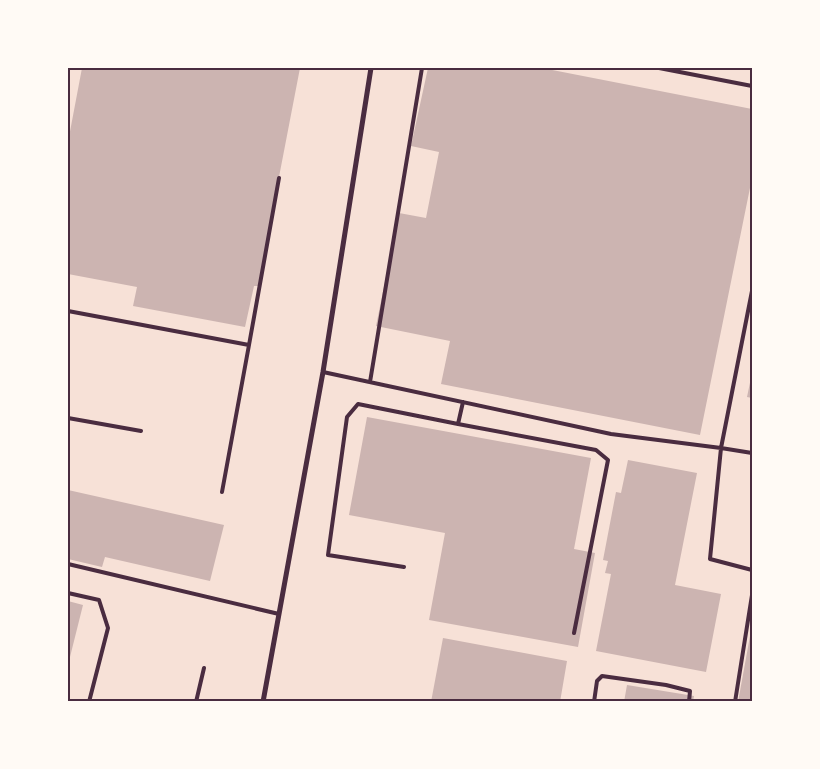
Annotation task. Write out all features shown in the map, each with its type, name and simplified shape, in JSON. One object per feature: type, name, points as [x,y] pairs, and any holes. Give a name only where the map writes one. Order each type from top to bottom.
[{"type":"street","points":[[263,702],[322,372],[371,68]]},
{"type":"lane","points":[[370,382],[422,68]]},
{"type":"lane","points":[[659,68],[752,86]]},
{"type":"lane","points":[[222,492],[279,178]]},
{"type":"lane","points":[[752,291],[721,448],[710,559],[752,570]]},
{"type":"lane","points":[[68,311],[249,346]]},
{"type":"lane","points":[[322,372],[611,434],[752,453]]},
{"type":"lane","points":[[458,424],[463,402]]},
{"type":"lane","points":[[404,567],[328,554],[347,417],[358,404],[596,450],[608,460],[574,634]]},
{"type":"lane","points":[[68,418],[141,431]]},
{"type":"lane","points":[[68,564],[279,614]]},
{"type":"lane","points":[[68,592],[99,600],[108,628],[90,702]]},
{"type":"lane","points":[[735,702],[752,595]]},
{"type":"lane","points":[[196,702],[204,668]]},
{"type":"lane","points":[[594,702],[598,681],[602,676],[666,685],[690,691],[689,702]]},
{"type":"building","points":[[82,68],[300,68],[258,286],[254,286],[245,327],[133,306],[137,287],[68,274],[68,142]]},
{"type":"building","points":[[428,68],[542,68],[752,109],[752,178],[700,435],[441,384],[450,341],[376,326],[399,213],[426,218],[439,152],[411,146]]},
{"type":"building","points":[[752,373],[752,398],[747,397]]},
{"type":"building","points":[[367,417],[591,458],[574,549],[595,553],[578,647],[429,620],[445,533],[349,515]]},
{"type":"building","points":[[628,460],[697,473],[675,585],[721,594],[706,672],[596,651],[611,574],[605,573],[608,561],[603,560],[616,492],[621,493]]},
{"type":"building","points":[[68,490],[224,525],[210,581],[105,557],[102,567],[68,559]]},
{"type":"building","points":[[68,601],[83,605],[68,665]]},
{"type":"building","points":[[752,625],[752,702],[738,702]]},
{"type":"building","points":[[443,638],[567,661],[560,702],[431,702]]},
{"type":"building","points":[[627,685],[694,696],[693,702],[624,702]]}]
